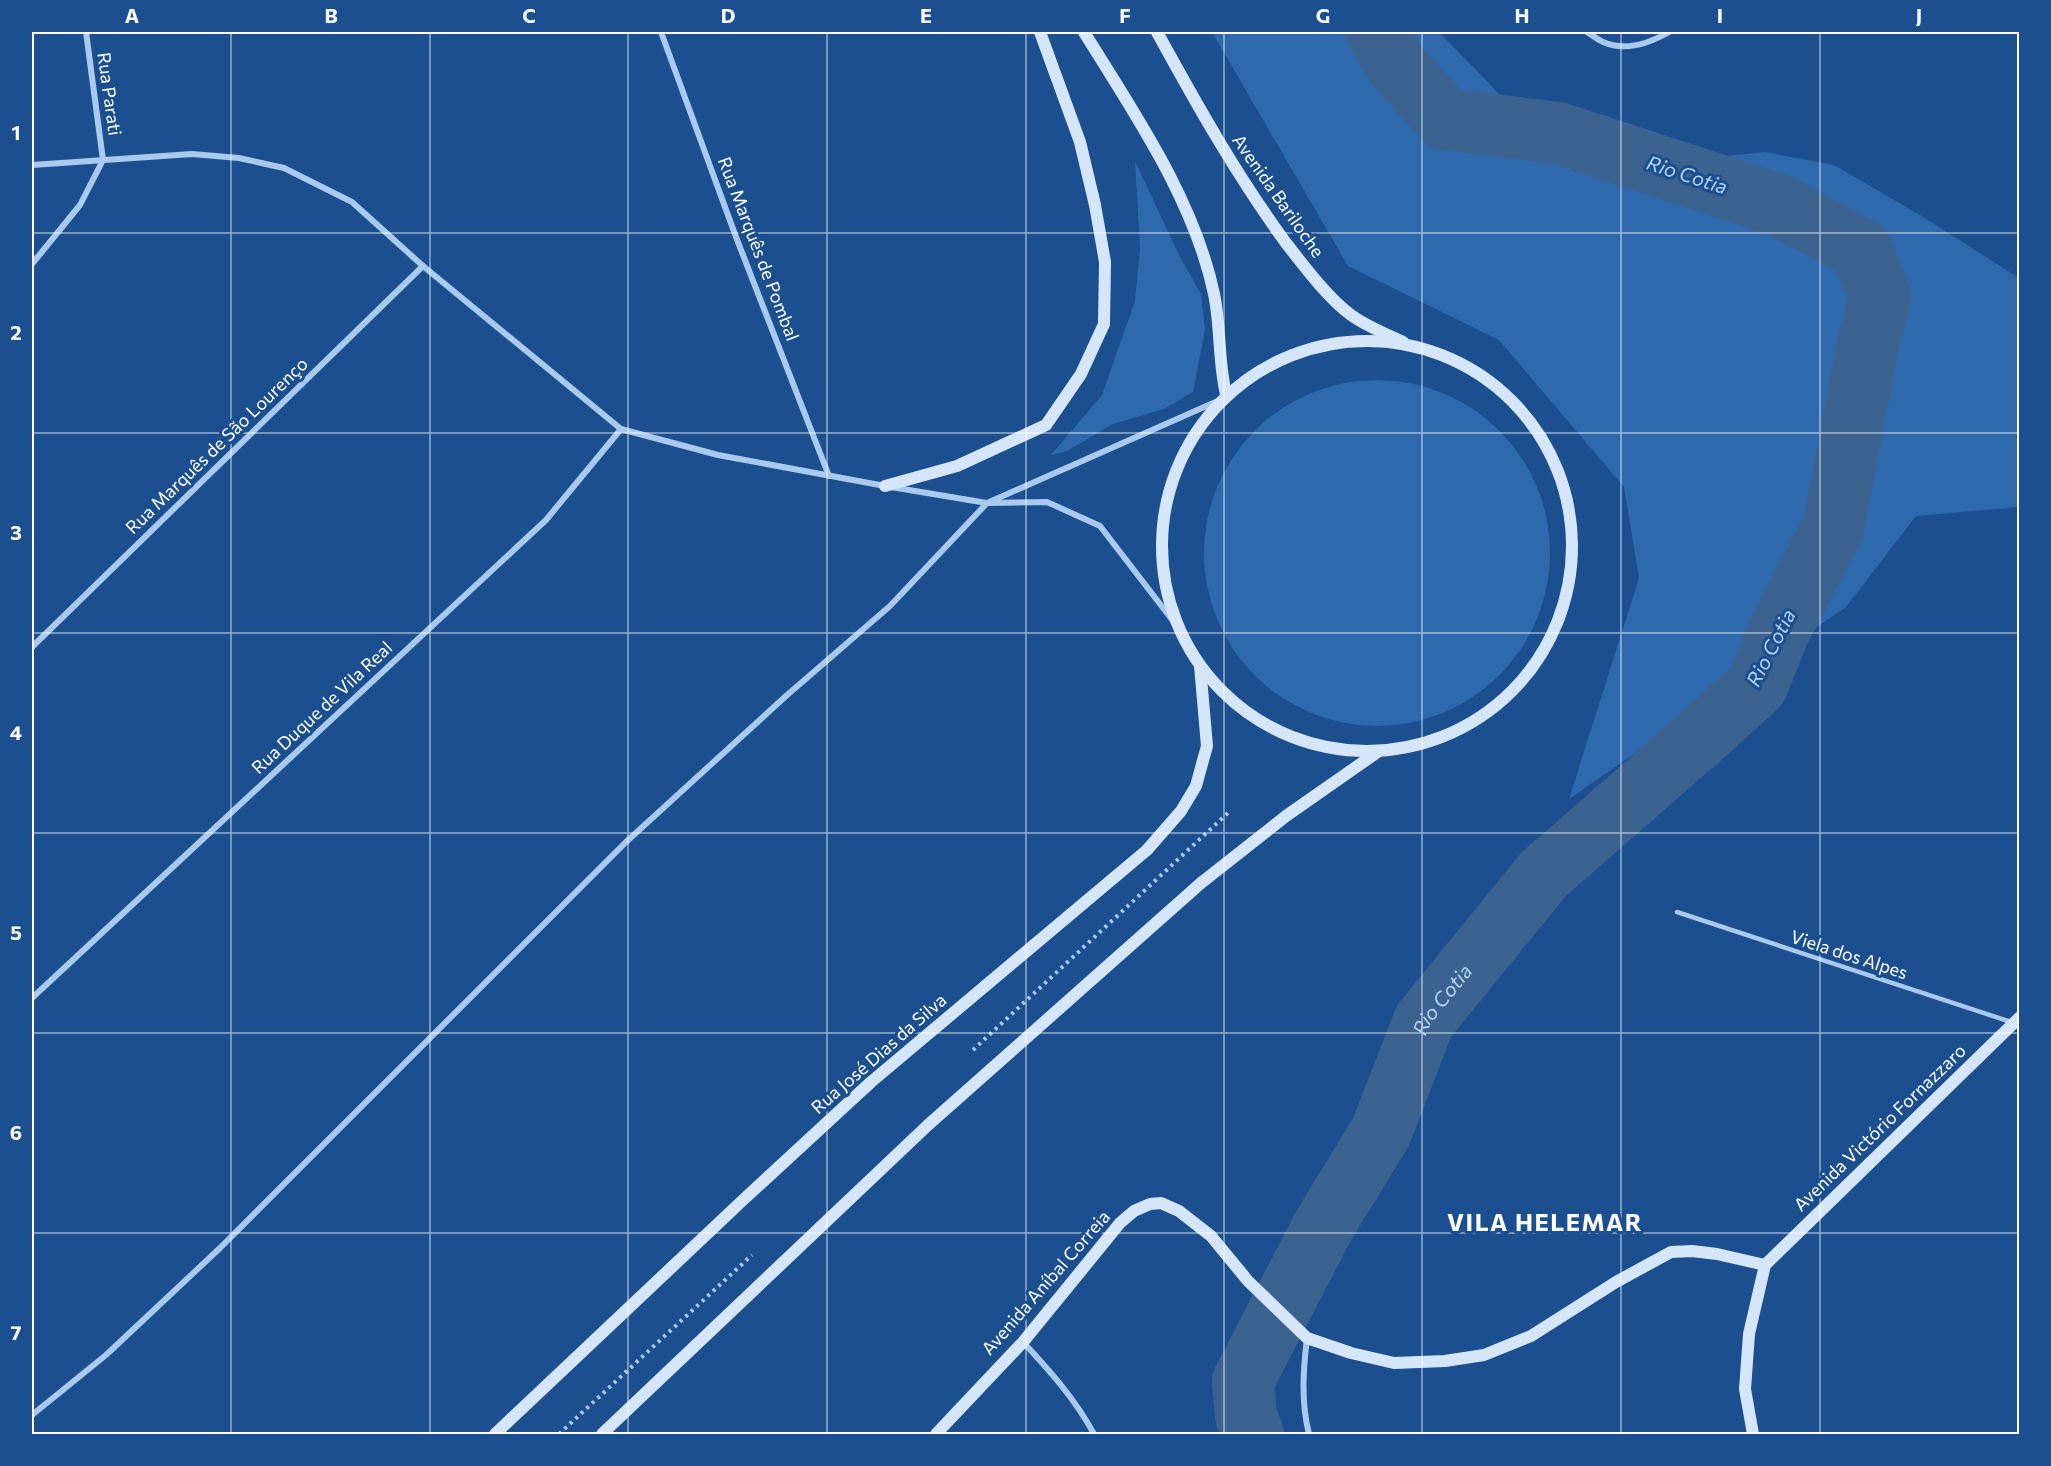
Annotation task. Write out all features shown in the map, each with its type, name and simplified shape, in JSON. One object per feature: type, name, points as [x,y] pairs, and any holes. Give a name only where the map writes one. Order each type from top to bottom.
[{"type":"main road","points":[[885,486],[957,466],[1046,425],[1081,374],[1104,324],[1105,262],[1095,205],[1080,142],[1040,32]]},
{"type":"main road","points":[[1084,32],[1167,167],[1200,245],[1214,294],[1223,397]]},
{"type":"main road","name":"Avenida Bariloche","points":[[1157,32],[1227,156],[1265,214],[1309,273],[1351,315],[1407,344]]},
{"type":"main road","points":[[1341,343],[1407,344],[1454,360],[1497,386],[1532,421],[1557,464],[1571,511],[1574,560],[1564,609],[1543,654],[1512,693],[1473,723],[1428,743],[1379,751],[1327,747],[1278,731],[1235,703],[1200,666],[1180,630],[1163,573],[1162,526],[1172,480],[1193,437],[1223,397],[1277,362],[1341,343]]},
{"type":"main road","name":"Rua José Dias da Silva","points":[[495,1434],[871,1082],[1146,850],[1181,811],[1196,786],[1208,746],[1200,666]]},
{"type":"main road","points":[[602,1434],[928,1125],[1201,883],[1286,816],[1379,751]]},
{"type":"main road","name":"Avenida Victório Fornazzaro","points":[[1765,1265],[2016,1020]]},
{"type":"main road","name":"Avenida Aníbal Correia","points":[[936,1434],[1023,1342],[1120,1223],[1134,1210],[1150,1204],[1161,1203],[1179,1210],[1211,1236],[1248,1281],[1307,1338]]},
{"type":"main road","points":[[1307,1338],[1351,1353],[1394,1363],[1445,1361],[1484,1355],[1531,1336],[1616,1282],[1671,1252],[1692,1251],[1717,1254],[1765,1265],[1749,1334],[1745,1389],[1753,1434]]},
{"type":"street","name":"Rua Parati","points":[[86,32],[103,160]]},
{"type":"street","name":"Rua Marquês de Pombal","points":[[661,32],[736,237],[829,476]]},
{"type":"street","points":[[1587,32],[1604,43],[1626,46],[1650,43],[1669,32]]},
{"type":"street","points":[[32,165],[192,154],[239,158],[284,168],[352,202],[423,266],[621,429],[718,455],[885,486],[987,503],[1047,502],[1100,526],[1180,630]]},
{"type":"street","points":[[32,264],[80,205],[103,160]]},
{"type":"street","name":"Rua Marquês de São Lourenço","points":[[32,647],[423,266]]},
{"type":"street","points":[[32,1415],[106,1355],[220,1248],[626,842],[786,696],[890,606],[987,503],[1223,397]]},
{"type":"street","name":"Rua Duque de Vila Real","points":[[32,998],[546,520],[621,429]]},
{"type":"street","points":[[1307,1338],[1303,1383],[1304,1413],[1309,1434]]},
{"type":"street","points":[[1023,1342],[1058,1380],[1094,1434]]},
{"type":"lane","name":"Viela dos Alpes","points":[[1677,912],[2016,1020]]},
{"type":"shaded area","points":[[1212,32],[1439,32],[1575,172],[1765,152],[1834,165],[1920,215],[2019,278],[2019,507],[1916,516],[1846,607],[1569,799],[1639,578],[1624,487],[1499,340],[1348,266]]},
{"type":"shaded area","points":[[1135,161],[1179,255],[1201,294],[1205,330],[1193,392],[1164,409],[1113,424],[1067,451],[1051,455],[1102,395],[1135,301],[1140,248]]},
{"type":"shaded area","points":[[1377,380],[1411,383],[1459,400],[1487,419],[1511,443],[1530,471],[1543,503],[1550,553],[1547,587],[1530,635],[1511,663],[1487,687],[1459,706],[1427,719],[1377,726],[1343,723],[1295,706],[1267,687],[1243,663],[1224,635],[1211,603],[1204,553],[1207,519],[1224,471],[1243,443],[1267,419],[1295,400],[1327,387]]},
{"type":"waterway","name":"Rio Cotia","points":[[1253,1434],[1246,1416],[1243,1381],[1324,1225],[1381,1132],[1424,1021],[1544,874],[1757,686],[1779,631],[1833,528],[1868,345],[1880,298],[1862,250],[1779,205],[1558,133],[1445,119],[1394,62],[1377,32]]},
{"type":"district","name":"VILA HELEMAR","points":[[1545,1223]]}]
